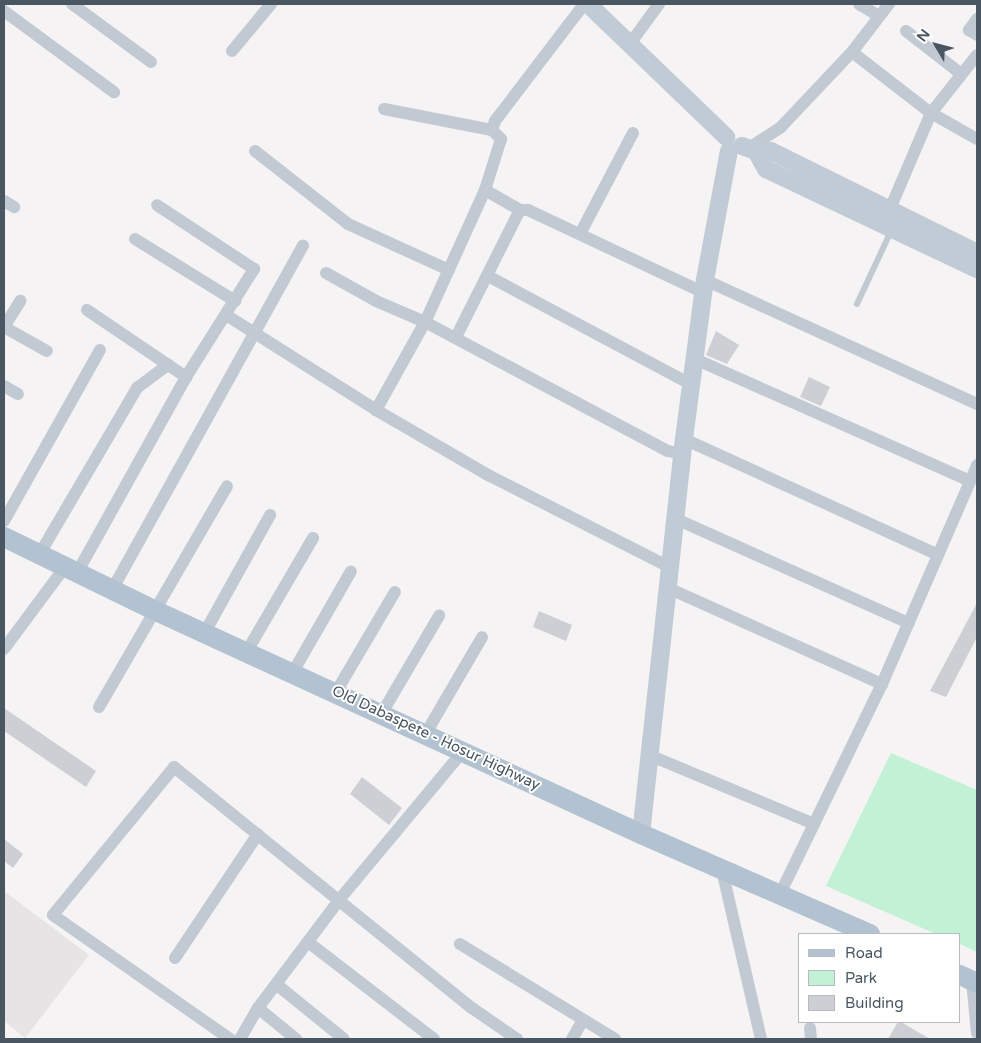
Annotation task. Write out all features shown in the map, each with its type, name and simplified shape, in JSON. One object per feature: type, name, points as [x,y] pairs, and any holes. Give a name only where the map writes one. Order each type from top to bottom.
[{"type":"main road","points":[[588,4],[629,45],[766,169],[891,230],[977,269]]},
{"type":"main road","points":[[740,147],[771,150],[977,253]]},
{"type":"main road","points":[[641,834],[683,446],[705,287],[740,147]]},
{"type":"main road","name":"Old Dabaspete - Hosur Highway","points":[[4,537],[156,611],[248,651],[641,834],[868,933]]},
{"type":"street","points":[[72,4],[151,62]]},
{"type":"street","points":[[232,51],[271,4]]},
{"type":"street","points":[[492,130],[495,121],[584,4]]},
{"type":"street","points":[[629,45],[659,4]]},
{"type":"street","points":[[859,4],[879,16]]},
{"type":"street","points":[[740,147],[781,127],[852,52],[889,4]]},
{"type":"street","points":[[4,11],[114,92]]},
{"type":"street","points":[[977,19],[969,30],[977,35]]},
{"type":"street","points":[[906,31],[960,73]]},
{"type":"street","points":[[852,52],[931,113],[977,139]]},
{"type":"street","points":[[891,230],[890,209],[931,113],[960,73],[977,55]]},
{"type":"street","points":[[376,410],[425,322],[485,190],[501,139],[492,130],[384,109]]},
{"type":"street","points":[[580,234],[633,134]]},
{"type":"street","points":[[255,151],[348,224],[448,270]]},
{"type":"street","points":[[485,190],[520,210],[528,210],[977,404]]},
{"type":"street","points":[[4,649],[71,570],[186,377],[254,269],[157,205]]},
{"type":"street","points":[[456,337],[520,210]]},
{"type":"street","points":[[135,238],[235,301]]},
{"type":"street","points":[[112,590],[303,244]]},
{"type":"street","points":[[326,273],[376,301],[456,337],[668,451],[683,446],[938,555]]},
{"type":"street","points":[[488,276],[692,385]]},
{"type":"street","points":[[20,301],[4,327],[47,351]]},
{"type":"street","points":[[87,310],[186,377]]},
{"type":"street","points":[[226,315],[376,410],[490,476],[671,568]]},
{"type":"street","points":[[4,521],[100,350]]},
{"type":"street","points":[[695,359],[970,481]]},
{"type":"street","points":[[40,555],[137,388],[168,365]]},
{"type":"street","points":[[4,386],[18,394]]},
{"type":"street","points":[[780,894],[882,684],[977,465]]},
{"type":"street","points":[[99,707],[227,486]]},
{"type":"street","points":[[205,632],[270,515]]},
{"type":"street","points":[[676,519],[909,623]]},
{"type":"street","points":[[248,651],[313,538]]},
{"type":"street","points":[[293,672],[351,570]]},
{"type":"street","points":[[668,588],[882,684]]},
{"type":"street","points":[[336,692],[395,592]]},
{"type":"street","points":[[382,713],[439,616]]},
{"type":"street","points":[[426,733],[482,637]]},
{"type":"street","points":[[240,1039],[258,1008],[339,900],[462,751]]},
{"type":"street","points":[[649,755],[814,824]]},
{"type":"street","points":[[230,1039],[53,915],[174,767],[472,1008],[517,1039]]},
{"type":"street","points":[[175,958],[258,834]]},
{"type":"street","points":[[722,870],[761,1039]]},
{"type":"street","points":[[308,942],[434,1039]]},
{"type":"street","points":[[460,944],[615,1039]]},
{"type":"street","points":[[970,980],[977,1033]]},
{"type":"street","points":[[276,984],[344,1039]]},
{"type":"street","points":[[258,1008],[296,1039]]},
{"type":"street","points":[[572,1039],[584,1020]]},
{"type":"lane","points":[[857,304],[891,230]]},
{"type":"shaded area","points":[[4,891],[89,955],[25,1038],[4,1021]]},
{"type":"green space","points":[[891,753],[977,790],[977,952],[961,944],[961,933],[934,933],[826,886]]},
{"type":"building","points":[[716,331],[739,345],[727,364],[706,355]]},
{"type":"building","points":[[809,377],[830,387],[821,406],[800,397]]},
{"type":"building","points":[[977,603],[977,637],[946,697],[930,691]]},
{"type":"building","points":[[539,611],[572,625],[566,641],[533,627]]},
{"type":"building","points":[[4,708],[96,771],[86,787],[4,731]]},
{"type":"building","points":[[362,777],[402,808],[389,825],[350,794]]},
{"type":"building","points":[[4,839],[23,854],[13,868],[4,861]]},
{"type":"building","points":[[897,1023],[903,1023],[930,1039],[888,1039]]}]
